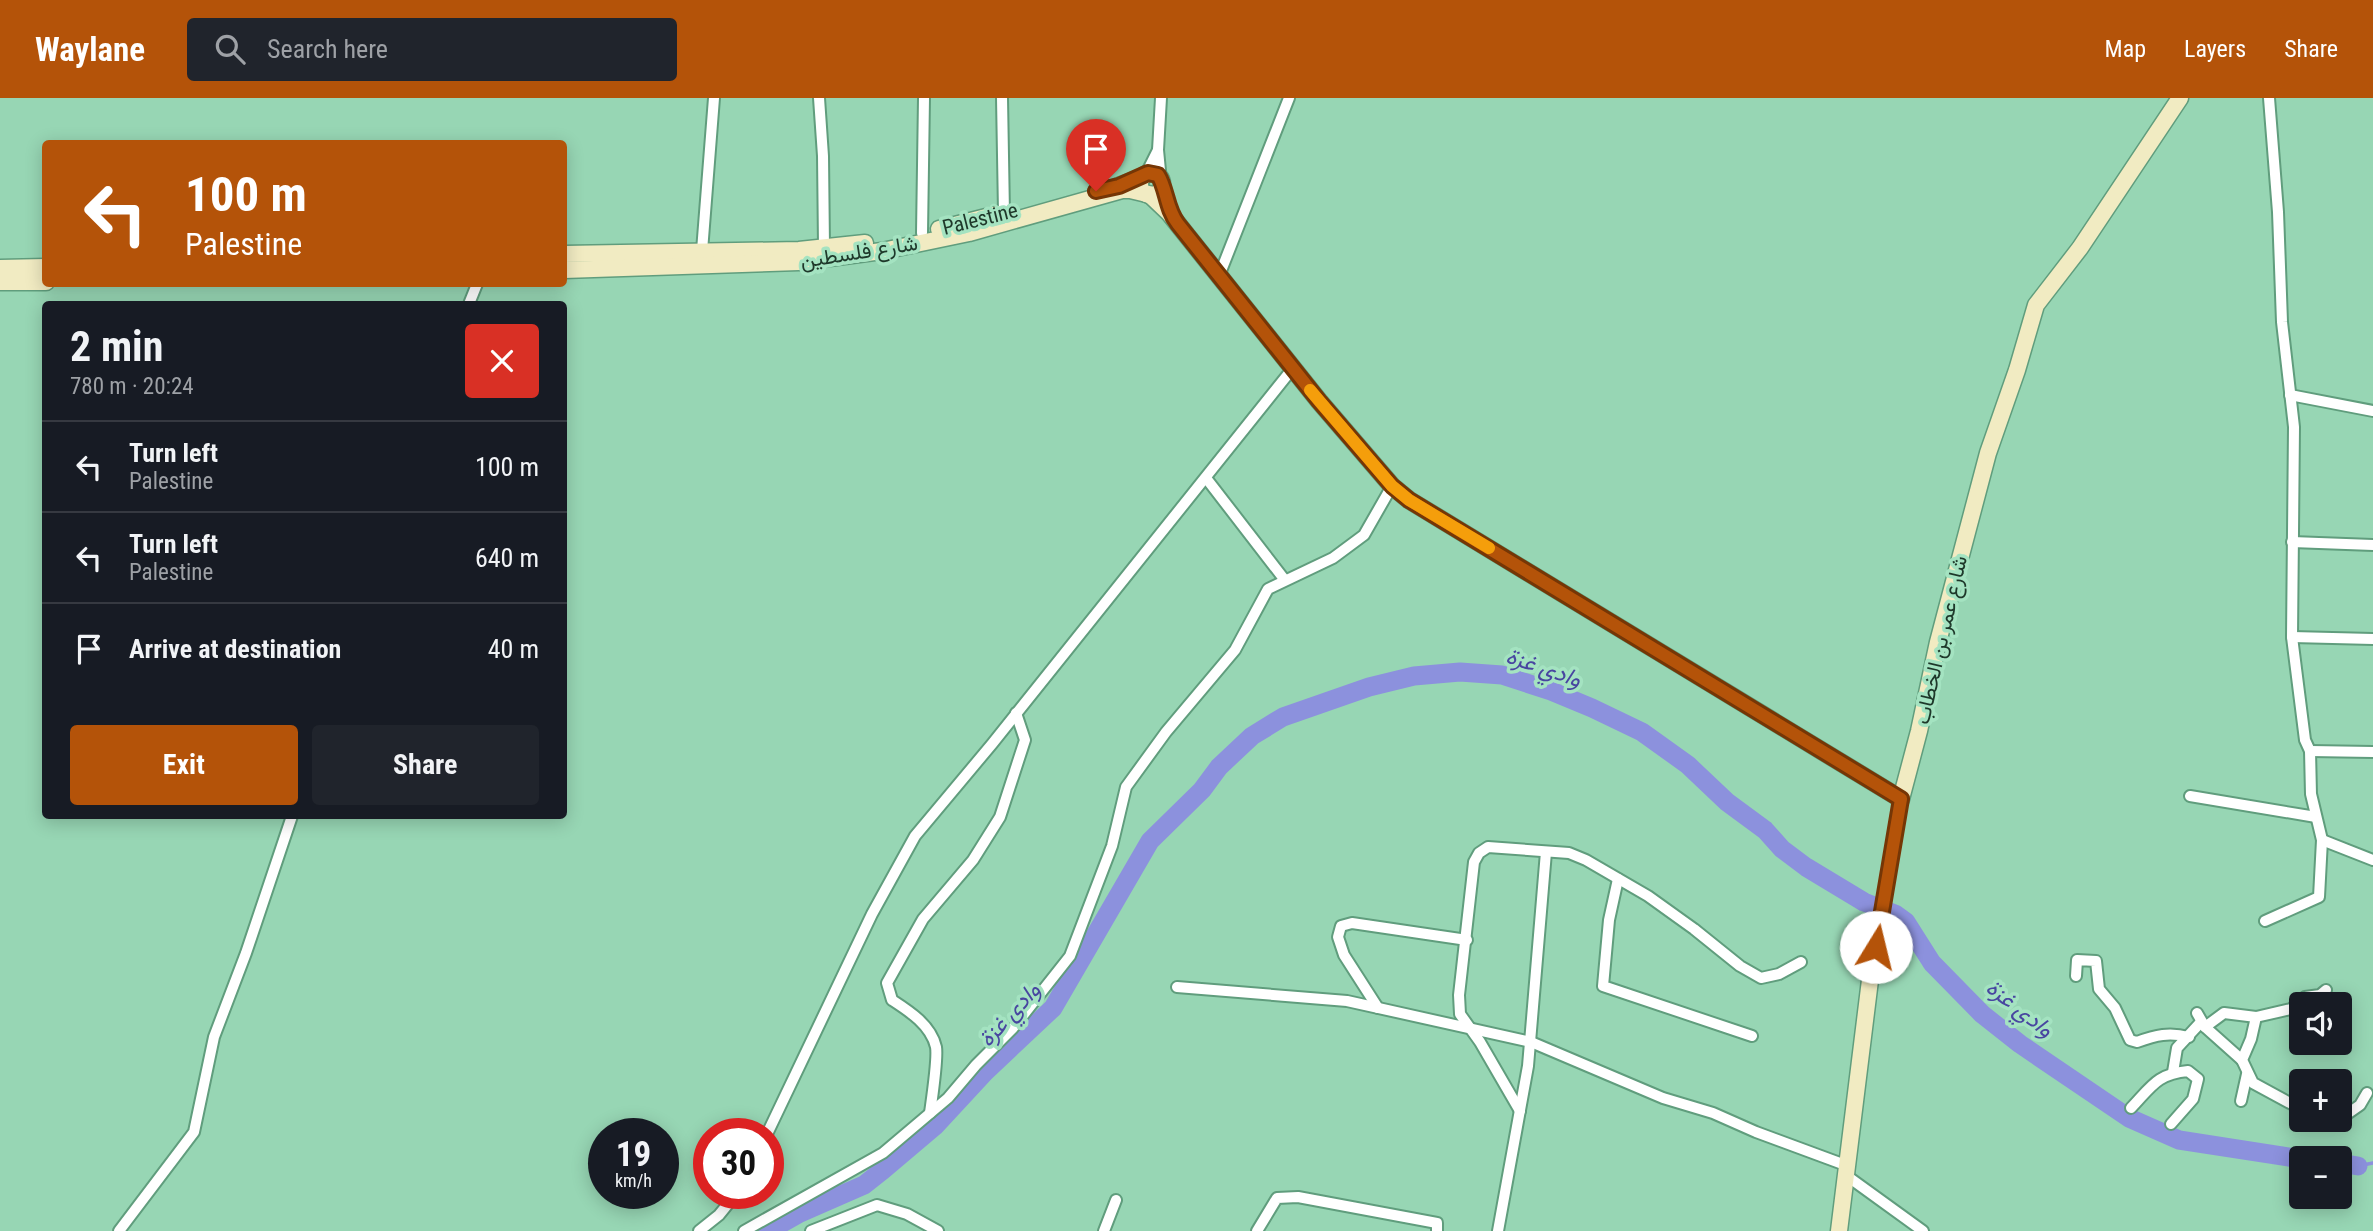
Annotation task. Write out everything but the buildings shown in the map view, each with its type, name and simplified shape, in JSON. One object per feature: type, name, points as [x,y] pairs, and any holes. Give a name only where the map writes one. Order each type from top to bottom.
[{"type":"street","points":[[702,251],[714,98]]},
{"type":"street","points":[[819,98],[824,156],[824,247]]},
{"type":"street","points":[[922,233],[924,98]]},
{"type":"street","points":[[1002,98],[1004,213]]},
{"type":"street","points":[[1154,189],[1161,98]]},
{"type":"street","points":[[1219,276],[1289,98]]},
{"type":"street","name":"شارع عمر بن الخطاب","points":[[1839,1231],[1871,972],[1901,799],[1938,642],[1988,453],[2036,305],[2080,248],[2180,98]]},
{"type":"street","points":[[2264,921],[2319,897],[2322,840],[2311,794],[2310,751],[2305,740],[2292,637],[2294,427],[2282,323],[2278,212],[2269,98]]},
{"type":"street","points":[[1158,150],[1140,186],[1154,189],[1168,205],[1169,213],[1219,276],[1392,486],[1409,500],[1901,799]]},
{"type":"street","name":"Palestine","points":[[567,254],[799,250],[874,242],[1119,186],[1144,176]]},
{"type":"street","name":"شارع فلسطين","points":[[567,270],[799,262],[882,251],[970,233],[1122,190],[1154,189]]},
{"type":"street","points":[[0,268],[42,267]]},
{"type":"street","points":[[0,282],[42,282]]},
{"type":"street","points":[[775,1118],[897,866],[915,836],[1293,368]]},
{"type":"street","points":[[2290,395],[2373,411]]},
{"type":"street","points":[[1206,478],[1284,579]]},
{"type":"street","points":[[744,1231],[764,1226],[883,1153],[948,1098],[1013,1028],[1070,956],[1112,846],[1126,787],[1166,732],[1235,650],[1268,589],[1333,558],[1364,535],[1392,486]]},
{"type":"street","points":[[2292,542],[2373,545]]},
{"type":"street","points":[[2292,637],[2373,639]]},
{"type":"street","points":[[930,1113],[936,1048],[928,1031],[913,1014],[892,1000],[887,983],[923,919],[973,860],[1000,817],[1025,740],[1016,713]]},
{"type":"street","points":[[2310,751],[2373,752]]},
{"type":"street","points":[[2190,796],[2316,817]]},
{"type":"street","points":[[119,1231],[194,1132],[215,1037],[291,819]]},
{"type":"street","points":[[2322,840],[2373,860]]},
{"type":"street","points":[[1520,1111],[1460,1014],[1474,862],[1479,853],[1488,847],[1569,853],[1648,896],[1740,966],[1761,978],[1779,974],[1801,962]]},
{"type":"street","points":[[1498,1231],[1531,1042],[1546,852]]},
{"type":"street","points":[[1618,879],[1609,920],[1603,986],[1752,1036]]},
{"type":"street","points":[[1378,1008],[1344,955],[1338,937],[1341,926],[1352,923],[1467,940]]},
{"type":"street","points":[[2076,976],[2077,960],[2096,961],[2099,989],[2115,1008],[2130,1040],[2137,1042],[2155,1035],[2173,1033],[2189,1037]]},
{"type":"street","points":[[1177,987],[1347,1001],[1531,1042],[1663,1098],[1713,1113],[1847,1171],[1923,1231]]},
{"type":"street","points":[[2173,1072],[2177,1048],[2201,1021],[2224,1013],[2256,1017],[2291,1009],[2305,997],[2320,995],[2326,990]]},
{"type":"street","points":[[2242,1060],[2251,1040],[2256,1017]]},
{"type":"street","points":[[2201,1021],[2242,1060],[2253,1083],[2289,1102]]},
{"type":"street","points":[[2132,1108],[2160,1077],[2188,1070],[2198,1079],[2193,1099],[2171,1124]]},
{"type":"street","points":[[2241,1101],[2247,1074]]},
{"type":"street","points":[[2352,1110],[2360,1105],[2367,1093]]},
{"type":"street","points":[[1257,1231],[1277,1198],[1297,1197],[1437,1223],[1437,1231]]},
{"type":"street","points":[[1104,1231],[1116,1200]]},
{"type":"street","points":[[811,1231],[877,1205],[907,1214],[938,1231]]},
{"type":"street","points":[[699,1231],[724,1209]]},
{"type":"waterway","name":"وادي غزة","points":[[768,1231],[800,1213],[864,1185],[935,1126],[985,1072],[1053,1008],[1150,841],[1252,736],[1283,717],[1369,687],[1414,676],[1460,672],[1502,675],[1551,691],[1642,732],[1688,765],[1727,802],[1765,830],[1782,849],[1806,867],[1864,902],[1895,914],[1906,922],[1932,963],[1982,1014],[2020,1044],[2129,1118],[2179,1140],[2289,1157]]},
{"type":"waterway","name":"وادي غزة","points":[[2358,1166],[2373,1163]]},
{"type":"waterway","name":"وادي غزة","points":[[2352,1165],[2358,1166]]},
{"type":"slow traffic","points":[[1310,390],[1392,486],[1409,500],[1489,548]]},
{"type":"route","points":[[1096,191],[1119,186],[1148,173],[1158,175],[1169,213],[1319,401],[1392,486],[1409,500],[1901,799],[1876,947]]}]
